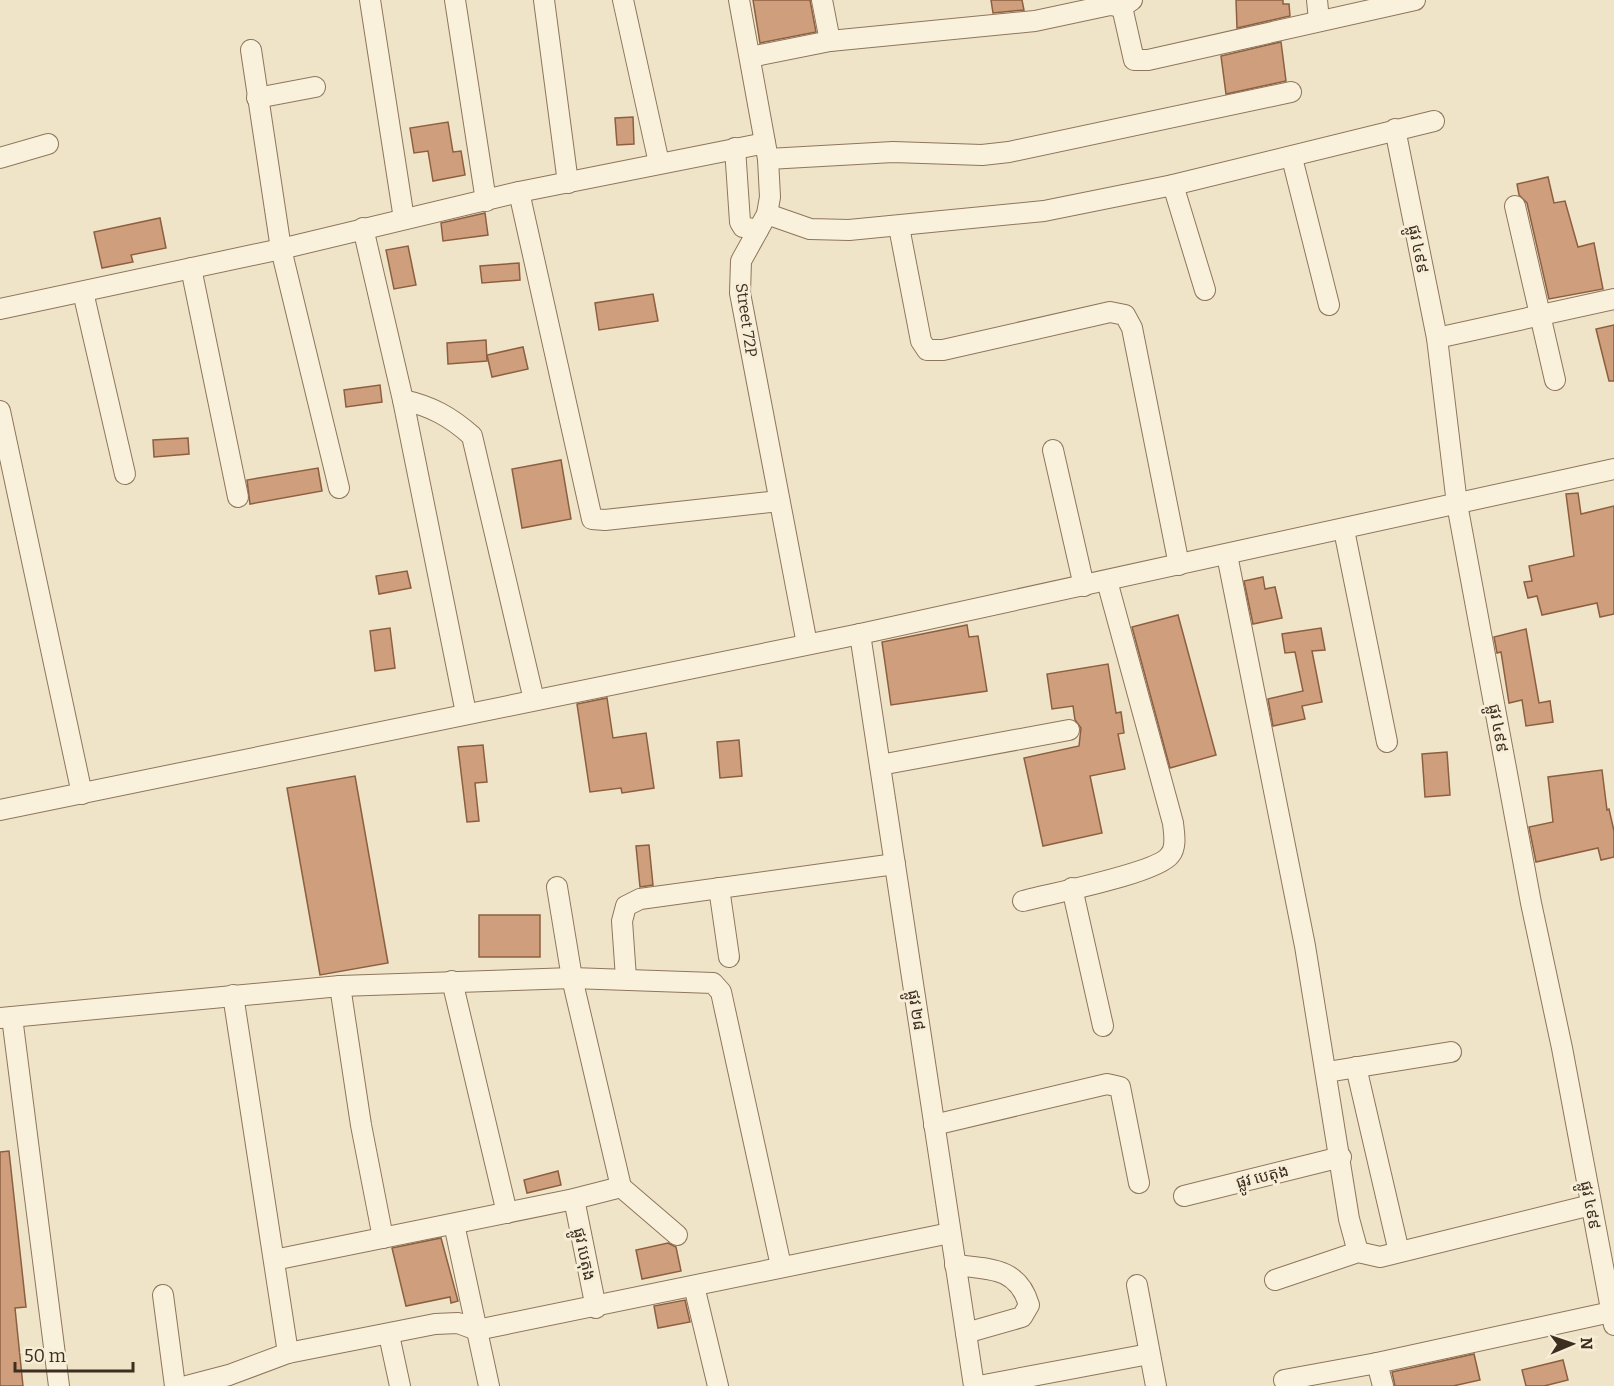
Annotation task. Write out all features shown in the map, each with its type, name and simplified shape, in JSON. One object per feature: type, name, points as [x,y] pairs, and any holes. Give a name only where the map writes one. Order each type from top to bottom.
[{"type":"street","points":[[370,0],[404,219]]},
{"type":"street","points":[[455,0],[486,201]]},
{"type":"street","points":[[544,0],[568,183]]},
{"type":"street","points":[[623,0],[659,164]]},
{"type":"street","name":"Street 72P","points":[[739,0],[767,151],[770,197],[763,222],[741,261],[740,293],[807,644]]},
{"type":"street","points":[[822,0],[830,41]]},
{"type":"street","points":[[1317,0],[1319,20]]},
{"type":"street","points":[[750,57],[830,41],[1035,21],[1110,4],[1127,3],[1134,60],[1148,60],[1415,0]]},
{"type":"street","points":[[251,50],[281,249],[339,488]]},
{"type":"street","points":[[257,98],[315,87]]},
{"type":"street","points":[[0,309],[281,249],[519,192],[735,148],[767,151],[982,155],[1010,152],[1291,92]]},
{"type":"street","points":[[735,148],[740,222],[743,227],[763,222],[810,229],[849,230],[899,227],[1044,211],[1173,186],[1434,121]]},
{"type":"street","name":"ផ្លូវ ៤៩៩","points":[[1395,129],[1437,338],[1457,504],[1613,1318]]},
{"type":"street","points":[[0,158],[48,144]]},
{"type":"street","points":[[1292,158],[1329,305]]},
{"type":"street","points":[[1173,186],[1205,290]]},
{"type":"street","points":[[519,192],[592,519],[779,501]]},
{"type":"street","points":[[1515,206],[1555,380]]},
{"type":"street","points":[[899,227],[921,341],[927,350],[943,350],[1110,312],[1125,315],[1131,327],[1179,565]]},
{"type":"street","points":[[363,228],[403,400],[466,713]]},
{"type":"street","points":[[191,268],[238,497]]},
{"type":"street","points":[[83,292],[125,474]]},
{"type":"street","points":[[1437,338],[1614,299]]},
{"type":"street","points":[[403,400],[424,404],[442,413],[472,436],[534,700]]},
{"type":"street","points":[[0,411],[82,794]]},
{"type":"street","points":[[1053,450],[1084,586]]},
{"type":"street","points":[[0,810],[860,634],[1344,530],[1614,469]]},
{"type":"street","points":[[1344,530],[1388,742]]},
{"type":"street","points":[[1227,555],[1303,934],[1341,1157],[1349,1219],[1358,1252]]},
{"type":"street","points":[[1023,901],[1130,874],[1160,863],[1170,856],[1174,847],[1173,823],[1107,581]]},
{"type":"street","name":"ផ្លូវ ២៨","points":[[860,634],[974,1386]]},
{"type":"street","points":[[880,765],[1070,730]]},
{"type":"street","points":[[626,978],[622,921],[626,906],[639,899],[895,864]]},
{"type":"street","points":[[557,887],[572,978],[621,1187],[677,1235]]},
{"type":"street","points":[[719,888],[729,957]]},
{"type":"street","points":[[1072,888],[1102,1026]]},
{"type":"street","points":[[59,1386],[6,1017],[340,986],[572,978],[713,982],[721,992],[780,1266]]},
{"type":"street","points":[[452,981],[507,1213]]},
{"type":"street","points":[[340,986],[361,1125],[383,1238]]},
{"type":"street","points":[[233,995],[288,1353]]},
{"type":"street","points":[[1327,1072],[1451,1052]]},
{"type":"street","points":[[1356,1067],[1399,1252]]},
{"type":"street","points":[[934,1125],[1107,1084],[1116,1085],[1120,1087],[1139,1183]]},
{"type":"street","name":"ផ្លូវ បេតុង","points":[[1184,1196],[1341,1157]]},
{"type":"street","points":[[274,1260],[574,1199],[621,1187]]},
{"type":"street","name":"ផ្លូវ បេតុង","points":[[574,1199],[596,1308]]},
{"type":"street","points":[[1275,1280],[1358,1252],[1380,1257],[1591,1205]]},
{"type":"street","points":[[454,1224],[489,1386]]},
{"type":"street","points":[[187,1386],[230,1381],[288,1353],[447,1324],[458,1323],[477,1330],[596,1308],[780,1266],[950,1233]]},
{"type":"street","points":[[955,1264],[1003,1272],[1024,1288],[1029,1305],[1022,1317],[966,1333]]},
{"type":"street","points":[[1137,1285],[1156,1386]]},
{"type":"street","points":[[694,1286],[718,1386]]},
{"type":"street","points":[[163,1295],[175,1386]]},
{"type":"street","points":[[1284,1380],[1613,1318]]},
{"type":"street","points":[[389,1335],[400,1386]]},
{"type":"street","points":[[979,1386],[1149,1354]]},
{"type":"street","points":[[1377,1363],[1383,1386]]},
{"type":"building","points":[[753,0],[810,0],[816,32],[760,43]]},
{"type":"building","points":[[991,0],[1022,0],[1024,10],[993,13]]},
{"type":"building","points":[[1236,0],[1283,0],[1283,4],[1289,4],[1290,16],[1237,28]]},
{"type":"building","points":[[1281,42],[1286,81],[1226,94],[1221,56]]},
{"type":"building","points":[[633,117],[634,144],[617,145],[615,118]]},
{"type":"building","points":[[448,122],[453,152],[461,151],[465,175],[433,181],[428,151],[414,153],[410,128]]},
{"type":"building","points":[[1548,177],[1554,203],[1565,201],[1578,247],[1594,243],[1603,289],[1549,299],[1527,203],[1519,195],[1517,184]]},
{"type":"building","points":[[485,213],[488,235],[443,241],[441,223]]},
{"type":"building","points":[[160,218],[166,248],[131,255],[133,262],[102,268],[94,232]]},
{"type":"building","points":[[408,246],[416,285],[394,289],[386,250]]},
{"type":"building","points":[[519,263],[520,280],[482,283],[480,266]]},
{"type":"building","points":[[653,294],[658,321],[599,330],[595,303]]},
{"type":"building","points":[[1614,325],[1614,381],[1609,381],[1596,329]]},
{"type":"building","points":[[486,340],[487,361],[448,364],[447,343]]},
{"type":"building","points":[[523,347],[528,369],[492,377],[487,355]]},
{"type":"building","points":[[380,385],[382,402],[346,407],[344,390]]},
{"type":"building","points":[[188,438],[189,454],[154,457],[153,440]]},
{"type":"building","points":[[561,460],[571,519],[522,528],[512,469]]},
{"type":"building","points":[[318,468],[322,491],[250,504],[247,480]]},
{"type":"building","points":[[1578,493],[1581,514],[1614,506],[1614,614],[1600,617],[1597,603],[1542,615],[1537,596],[1528,598],[1524,582],[1532,581],[1529,566],[1574,556],[1566,494]]},
{"type":"building","points":[[407,571],[411,588],[379,594],[376,576]]},
{"type":"building","points":[[1263,577],[1265,589],[1275,587],[1282,618],[1253,624],[1244,581]]},
{"type":"building","points":[[1178,615],[1216,755],[1170,768],[1132,627]]},
{"type":"building","points":[[967,625],[969,637],[978,636],[987,691],[891,705],[882,642]]},
{"type":"building","points":[[390,628],[395,668],[375,671],[370,631]]},
{"type":"building","points":[[1321,628],[1325,650],[1312,651],[1322,702],[1302,706],[1305,719],[1273,726],[1268,699],[1303,691],[1295,652],[1285,653],[1282,634]]},
{"type":"building","points":[[1526,629],[1539,703],[1550,701],[1553,722],[1526,726],[1522,700],[1509,703],[1501,652],[1497,653],[1494,637]]},
{"type":"building","points":[[1108,664],[1116,713],[1121,712],[1124,733],[1118,734],[1125,769],[1090,776],[1102,833],[1043,846],[1024,758],[1079,746],[1081,728],[1075,720],[1073,706],[1052,709],[1047,674]]},
{"type":"building","points":[[607,698],[613,738],[646,733],[654,788],[622,793],[621,788],[590,792],[577,704]]},
{"type":"building","points":[[739,740],[742,776],[720,778],[717,742]]},
{"type":"building","points":[[483,745],[487,782],[475,783],[479,821],[467,822],[458,747]]},
{"type":"building","points":[[1447,752],[1450,795],[1425,797],[1422,754]]},
{"type":"building","points":[[1602,770],[1607,810],[1609,809],[1614,831],[1614,857],[1601,860],[1598,848],[1536,862],[1529,827],[1553,822],[1548,777]]},
{"type":"building","points":[[355,776],[388,963],[320,975],[287,788]]},
{"type":"building","points":[[649,845],[653,885],[640,887],[636,846]]},
{"type":"building","points":[[479,915],[540,915],[540,957],[479,957]]},
{"type":"building","points":[[9,1151],[26,1307],[15,1308],[23,1386],[0,1386],[0,1152]]},
{"type":"building","points":[[558,1171],[561,1185],[527,1193],[524,1180]]},
{"type":"building","points":[[441,1238],[458,1301],[451,1303],[450,1297],[406,1306],[392,1248]]},
{"type":"building","points":[[668,1243],[676,1247],[681,1271],[642,1279],[636,1250]]},
{"type":"building","points":[[685,1300],[690,1322],[658,1328],[654,1306]]},
{"type":"building","points":[[1474,1354],[1480,1380],[1453,1386],[1395,1386],[1392,1372]]},
{"type":"building","points":[[1563,1360],[1568,1380],[1544,1386],[1526,1386],[1522,1370]]}]
